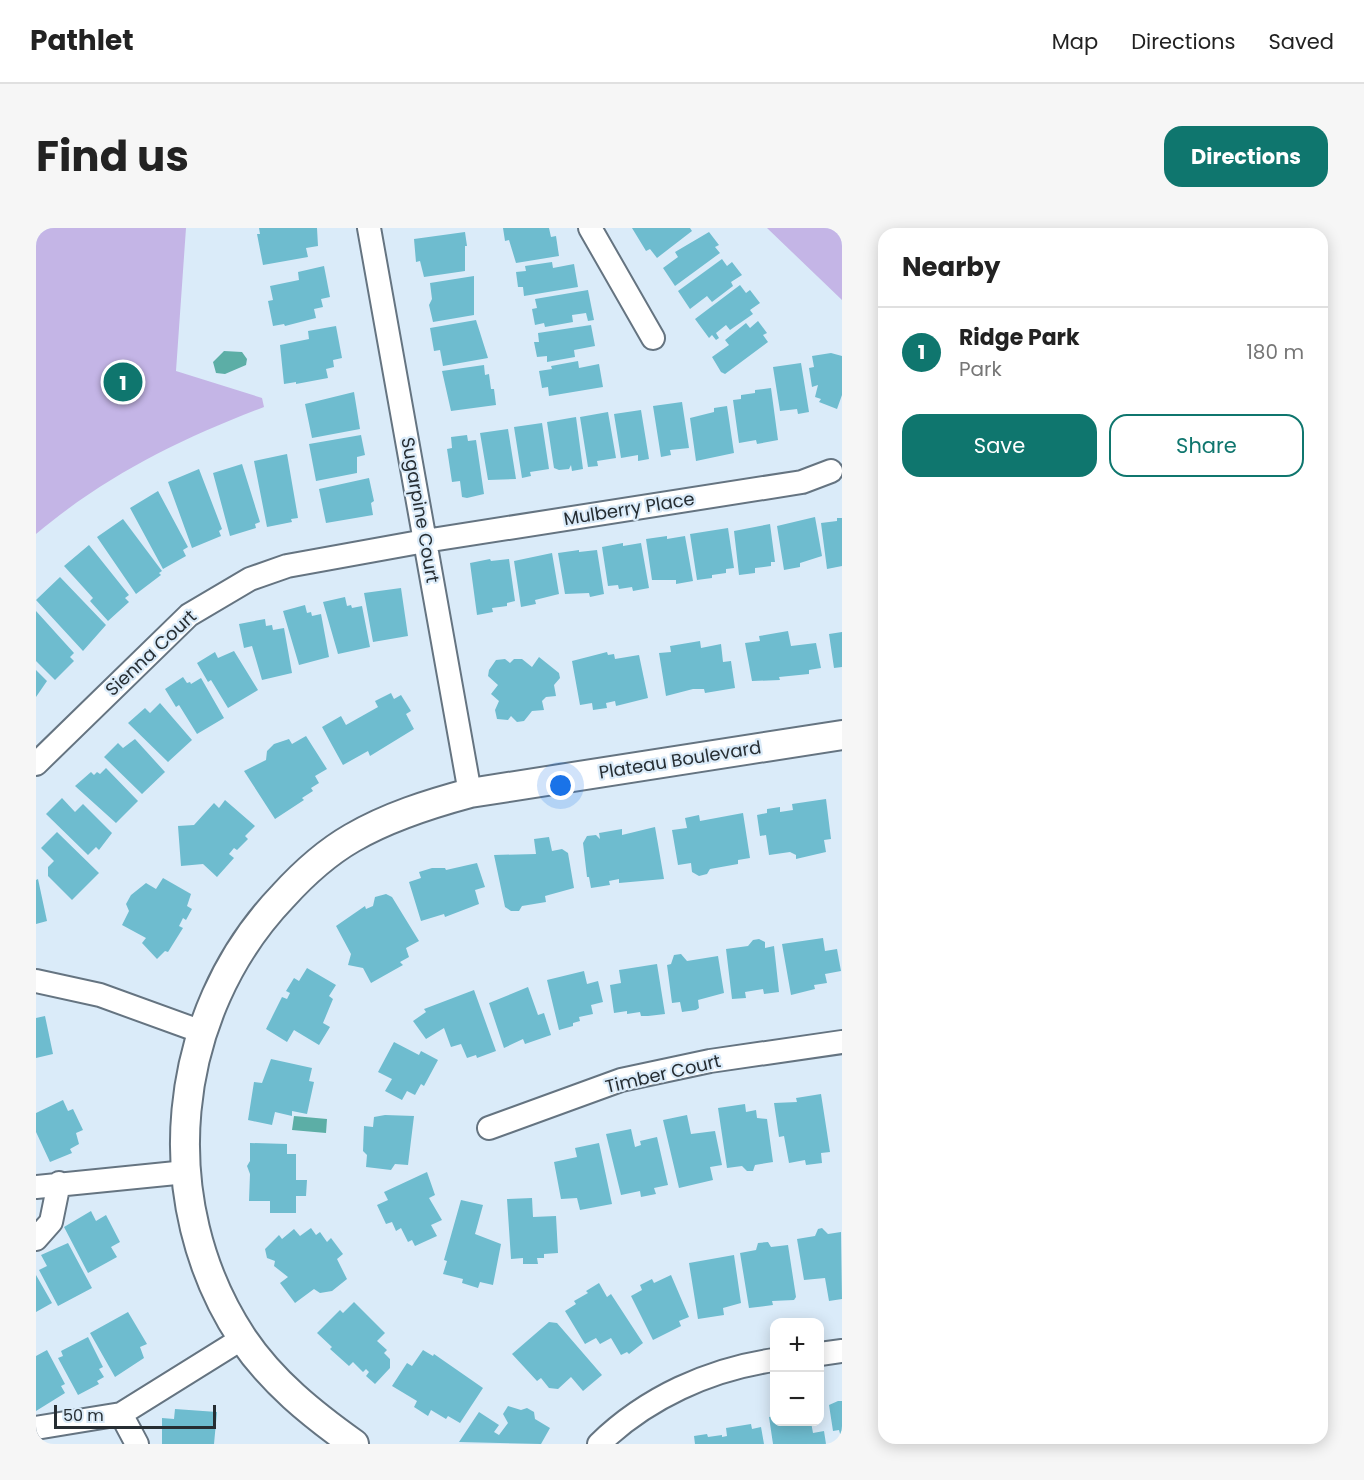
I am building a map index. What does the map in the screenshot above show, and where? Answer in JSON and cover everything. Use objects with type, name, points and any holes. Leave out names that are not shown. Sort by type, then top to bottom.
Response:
[{"type":"street","name":"Sugarpine Court","points":[[369,228],[470,793]]},
{"type":"street","points":[[590,228],[652,338]]},
{"type":"street","name":"Mulberry Place","points":[[425,541],[802,482],[831,471]]},
{"type":"street","name":"Sienna Court","points":[[36,764],[163,638],[189,615],[227,590],[287,566],[425,541]]},
{"type":"street","name":"Plateau Boulevard","points":[[354,1444],[291,1396],[243,1338],[212,1279],[192,1215],[186,1172],[186,1104],[191,1071],[202,1032],[229,966],[248,936],[300,878],[351,838],[412,810],[470,793],[842,735]]},
{"type":"street","points":[[36,981],[100,995],[202,1032]]},
{"type":"street","name":"Timber Court","points":[[489,1128],[621,1080],[710,1061],[842,1042]]},
{"type":"street","points":[[36,1187],[186,1172]]},
{"type":"street","points":[[36,1239],[51,1222],[59,1183]]},
{"type":"street","points":[[36,1428],[121,1414],[243,1338]]},
{"type":"street","points":[[824,1353],[842,1351]]},
{"type":"street","points":[[599,1444],[636,1414],[672,1392],[729,1368],[770,1361]]},
{"type":"street","points":[[121,1414],[137,1444]]},
{"type":"shaded area","points":[[36,228],[186,228],[176,371],[262,398],[264,407],[203,432],[144,461],[89,494],[36,534]]},
{"type":"shaded area","points":[[767,228],[842,228],[842,300]]},
{"type":"shaded area","points":[[224,351],[242,352],[247,359],[246,365],[225,374],[216,373],[213,362]]},
{"type":"shaded area","points":[[294,1116],[327,1119],[326,1133],[292,1130]]},
{"type":"building","points":[[259,228],[317,228],[318,246],[306,248],[308,257],[263,265],[257,234],[260,234]]},
{"type":"building","points":[[503,228],[549,228],[551,237],[556,236],[559,256],[516,263],[509,240],[505,241]]},
{"type":"building","points":[[632,228],[690,228],[692,231],[657,258],[650,249],[646,251]]},
{"type":"building","points":[[465,232],[467,246],[465,246],[465,271],[424,277],[420,261],[416,262],[414,239]]},
{"type":"building","points":[[709,232],[719,245],[715,247],[720,253],[675,286],[663,268],[678,257],[675,252]]},
{"type":"building","points":[[722,259],[727,266],[732,262],[742,275],[731,282],[733,286],[712,302],[707,296],[690,309],[678,291]]},
{"type":"building","points":[[552,262],[553,268],[574,264],[578,287],[524,296],[523,287],[518,287],[516,272],[526,271],[525,266]]},
{"type":"building","points":[[324,266],[330,297],[321,299],[323,307],[314,309],[316,318],[285,326],[284,324],[273,326],[268,301],[273,300],[270,286],[299,280],[298,272]]},
{"type":"building","points":[[474,276],[474,315],[433,322],[429,305],[432,299],[430,283]]},
{"type":"building","points":[[740,285],[746,293],[750,290],[760,303],[750,310],[753,314],[730,330],[726,325],[716,333],[719,338],[716,340],[712,335],[709,338],[695,319]]},
{"type":"building","points":[[588,290],[594,320],[588,321],[586,313],[572,315],[573,322],[545,327],[544,323],[535,325],[532,309],[537,308],[535,299]]},
{"type":"building","points":[[476,320],[488,358],[443,366],[440,350],[434,351],[430,328]]},
{"type":"building","points":[[758,321],[767,333],[763,335],[768,342],[725,374],[721,372],[712,357],[729,345],[725,340],[746,323],[750,328]]},
{"type":"building","points":[[591,325],[595,346],[574,350],[575,357],[547,362],[547,356],[537,357],[534,342],[539,342],[538,333]]},
{"type":"building","points":[[336,326],[342,358],[333,360],[334,367],[326,369],[328,378],[284,384],[280,345],[309,339],[308,331]]},
{"type":"building","points":[[831,353],[842,356],[842,395],[837,409],[819,402],[821,399],[815,397],[818,385],[812,387],[809,368],[814,367],[812,356]]},
{"type":"building","points":[[578,361],[579,368],[599,364],[603,387],[549,396],[548,387],[542,388],[539,371],[552,369],[551,366]]},
{"type":"building","points":[[801,363],[809,412],[798,414],[797,409],[780,411],[773,367]]},
{"type":"building","points":[[484,365],[485,375],[489,374],[491,389],[494,389],[496,405],[451,411],[442,371]]},
{"type":"building","points":[[771,388],[778,440],[757,444],[756,440],[739,443],[733,400],[741,399],[741,395],[755,393],[755,390]]},
{"type":"building","points":[[354,392],[360,429],[312,438],[305,404]]},
{"type":"building","points":[[682,402],[689,448],[670,450],[671,455],[661,457],[653,406]]},
{"type":"building","points":[[727,406],[734,453],[696,461],[690,418],[714,412],[714,408]]},
{"type":"building","points":[[641,410],[649,459],[638,461],[638,455],[621,458],[614,414]]},
{"type":"building","points":[[608,412],[616,458],[597,461],[598,466],[588,467],[580,417]]},
{"type":"building","points":[[576,417],[583,469],[572,471],[571,465],[569,469],[559,470],[554,468],[547,422]]},
{"type":"building","points":[[542,423],[549,469],[530,472],[531,476],[522,478],[514,427]]},
{"type":"building","points":[[508,429],[516,479],[488,480],[480,433]]},
{"type":"building","points":[[361,435],[365,455],[357,457],[357,473],[316,481],[309,444]]},
{"type":"building","points":[[467,435],[468,441],[476,440],[484,494],[467,498],[462,497],[460,481],[452,482],[447,449],[452,448],[451,437]]},
{"type":"building","points":[[287,454],[298,518],[291,519],[292,522],[267,527],[254,461]]},
{"type":"building","points":[[242,464],[260,522],[255,524],[256,528],[230,536],[213,473]]},
{"type":"building","points":[[199,469],[222,529],[219,531],[221,536],[192,548],[168,482]]},
{"type":"building","points":[[369,478],[374,501],[371,503],[373,515],[326,523],[319,489]]},
{"type":"building","points":[[158,491],[188,547],[183,550],[186,556],[163,569],[130,508]]},
{"type":"building","points":[[815,517],[822,556],[800,563],[800,567],[784,570],[777,526]]},
{"type":"building","points":[[837,518],[842,518],[842,566],[827,569],[821,523],[837,521]]},
{"type":"building","points":[[123,519],[162,571],[159,573],[161,575],[136,594],[97,537]]},
{"type":"building","points":[[770,524],[775,562],[771,562],[771,566],[755,568],[755,573],[739,575],[734,531]]},
{"type":"building","points":[[728,528],[734,568],[726,569],[726,573],[712,575],[712,578],[697,580],[690,534]]},
{"type":"building","points":[[667,536],[667,539],[685,536],[693,581],[676,584],[676,580],[652,580],[646,539]]},
{"type":"building","points":[[623,543],[623,546],[641,543],[649,588],[633,591],[632,587],[619,589],[618,585],[608,586],[602,547]]},
{"type":"building","points":[[89,545],[129,595],[125,598],[129,602],[108,621],[90,601],[93,598],[64,566]]},
{"type":"building","points":[[579,550],[579,552],[597,550],[604,594],[590,597],[589,593],[565,594],[558,553]]},
{"type":"building","points":[[552,553],[559,594],[535,600],[536,604],[521,607],[514,561]]},
{"type":"building","points":[[490,559],[491,561],[509,559],[515,601],[507,603],[507,606],[492,608],[493,612],[477,615],[470,563]]},
{"type":"building","points":[[60,577],[106,625],[83,651],[36,600]]},
{"type":"building","points":[[401,588],[408,636],[373,642],[364,593]]},
{"type":"building","points":[[345,597],[347,606],[351,605],[352,608],[362,606],[370,647],[338,654],[323,602]]},
{"type":"building","points":[[305,605],[307,613],[311,612],[312,616],[321,614],[329,657],[299,665],[283,611]]},
{"type":"building","points":[[36,611],[74,653],[70,657],[74,661],[55,680],[36,661]]},
{"type":"building","points":[[265,619],[266,626],[272,625],[273,630],[284,628],[292,673],[262,680],[252,646],[244,648],[239,624]]},
{"type":"building","points":[[788,631],[791,646],[816,643],[821,668],[809,670],[809,674],[779,677],[780,680],[752,681],[745,643],[760,641],[759,636]]},
{"type":"building","points":[[842,632],[842,667],[834,668],[829,634]]},
{"type":"building","points":[[700,641],[701,648],[721,644],[723,662],[731,661],[735,688],[705,693],[704,689],[693,689],[666,696],[659,653],[671,652],[670,646]]},
{"type":"building","points":[[234,651],[258,690],[228,708],[211,680],[208,682],[197,663],[215,652],[218,658]]},
{"type":"building","points":[[607,652],[608,655],[614,654],[615,659],[639,655],[648,698],[616,706],[615,701],[606,703],[607,708],[593,710],[592,703],[580,705],[572,661]]},
{"type":"building","points":[[539,657],[559,673],[560,678],[554,685],[556,696],[546,697],[542,701],[544,710],[532,711],[524,721],[517,722],[511,716],[508,720],[497,719],[495,710],[499,701],[491,694],[498,685],[488,676],[489,670],[496,660],[505,659],[510,663],[514,659],[522,659],[532,667]]},
{"type":"building","points":[[36,670],[47,681],[36,697]]},
{"type":"building","points":[[183,677],[187,683],[191,684],[201,678],[224,718],[197,734],[179,705],[176,707],[165,689]]},
{"type":"building","points":[[391,693],[394,699],[401,695],[411,711],[406,714],[414,729],[370,756],[368,751],[343,765],[322,727],[341,716],[346,725],[378,707],[375,701]]},
{"type":"building","points":[[160,703],[192,740],[168,762],[128,723],[145,708],[150,713]]},
{"type":"building","points":[[306,736],[327,769],[315,776],[319,783],[311,788],[313,791],[302,798],[304,800],[275,819],[244,771],[266,760],[267,751],[274,744],[289,739],[292,744]]},
{"type":"building","points":[[135,739],[165,772],[142,794],[104,757],[118,743],[123,748]]},
{"type":"building","points":[[106,768],[138,801],[116,823],[75,786],[91,772],[94,775],[97,772],[100,774]]},
{"type":"building","points":[[62,798],[75,812],[83,804],[112,833],[99,850],[96,847],[88,855],[46,814]]},
{"type":"building","points":[[826,799],[831,839],[824,840],[826,852],[796,859],[796,855],[790,852],[769,855],[766,835],[760,836],[757,815],[767,813],[767,809],[780,807],[780,812],[793,810],[792,804]]},
{"type":"building","points":[[225,800],[255,826],[245,836],[248,839],[237,850],[234,848],[229,854],[234,858],[217,877],[203,864],[181,866],[178,826],[194,825],[214,803],[219,808]]},
{"type":"building","points":[[743,813],[750,858],[738,860],[738,864],[710,869],[707,874],[699,876],[692,872],[691,863],[678,865],[672,830],[687,828],[685,818],[699,815],[700,821]]},
{"type":"building","points":[[655,827],[664,879],[619,883],[619,879],[609,881],[610,885],[591,888],[589,877],[587,877],[583,843],[587,836],[596,835],[600,839],[599,833],[622,829],[622,835]]},
{"type":"building","points":[[57,832],[99,873],[72,900],[48,876],[48,867],[54,861],[41,848]]},
{"type":"building","points":[[549,837],[552,851],[562,849],[568,853],[574,888],[545,896],[546,902],[522,906],[519,911],[511,911],[505,907],[494,855],[536,854],[534,839]]},
{"type":"building","points":[[477,863],[485,887],[475,890],[479,904],[445,917],[444,914],[421,921],[409,882],[421,878],[419,872],[432,868],[445,868],[446,870]]},
{"type":"building","points":[[163,878],[191,894],[187,906],[192,909],[186,920],[183,918],[179,926],[183,928],[168,952],[165,951],[157,959],[142,943],[146,938],[122,925],[129,911],[126,904],[131,895],[146,883],[156,889]]},
{"type":"building","points":[[38,879],[47,921],[36,924],[36,880]]},
{"type":"building","points":[[386,894],[392,897],[419,941],[406,948],[409,957],[400,962],[403,965],[371,983],[363,968],[348,965],[351,954],[336,926],[365,906],[366,909],[373,906],[375,897]]},
{"type":"building","points":[[823,938],[825,951],[837,949],[841,971],[825,974],[827,983],[814,985],[815,989],[791,995],[782,944]]},
{"type":"building","points":[[759,939],[765,942],[765,948],[774,946],[779,992],[764,994],[763,989],[745,992],[746,998],[732,999],[726,949],[748,946],[753,940]]},
{"type":"building","points":[[681,954],[687,961],[718,956],[724,993],[698,1000],[699,1008],[696,1010],[682,1012],[680,1002],[672,1003],[667,965],[671,964],[674,955]]},
{"type":"building","points":[[657,964],[665,1014],[641,1016],[640,1012],[614,1013],[610,985],[621,983],[619,970]]},
{"type":"building","points":[[307,968],[336,985],[329,996],[333,999],[323,1023],[330,1027],[319,1045],[294,1030],[287,1042],[266,1029],[282,997],[287,999],[290,993],[286,991],[294,978],[299,981]]},
{"type":"building","points":[[584,971],[587,984],[598,981],[603,1002],[591,1005],[593,1014],[579,1017],[580,1021],[573,1023],[573,1026],[559,1030],[547,980]]},
{"type":"building","points":[[528,987],[538,1015],[544,1013],[551,1035],[525,1044],[523,1039],[504,1048],[489,1003]]},
{"type":"building","points":[[474,990],[496,1051],[477,1058],[476,1055],[467,1058],[461,1044],[451,1047],[444,1028],[426,1039],[413,1021],[426,1012],[424,1009]]},
{"type":"building","points":[[45,1016],[53,1054],[36,1058],[36,1018]]},
{"type":"building","points":[[394,1042],[419,1055],[421,1051],[438,1060],[424,1086],[421,1084],[415,1095],[407,1091],[402,1100],[385,1091],[392,1079],[378,1072]]},
{"type":"building","points":[[271,1059],[312,1068],[309,1081],[314,1082],[307,1114],[292,1111],[292,1116],[275,1112],[272,1125],[248,1120],[254,1082],[262,1083]]},
{"type":"building","points":[[821,1094],[830,1152],[821,1153],[822,1163],[806,1165],[805,1160],[789,1163],[784,1136],[779,1137],[774,1103],[797,1102],[796,1098]]},
{"type":"building","points":[[63,1100],[68,1111],[73,1109],[83,1130],[76,1133],[79,1144],[70,1149],[72,1153],[50,1162],[36,1132],[36,1113]]},
{"type":"building","points":[[745,1104],[746,1112],[756,1110],[757,1118],[767,1119],[773,1162],[755,1165],[753,1171],[747,1171],[742,1166],[727,1168],[718,1108]]},
{"type":"building","points":[[687,1115],[691,1134],[715,1131],[722,1165],[710,1167],[713,1180],[679,1188],[663,1120]]},
{"type":"building","points":[[414,1116],[408,1165],[395,1164],[391,1170],[366,1167],[367,1155],[363,1151],[364,1126],[373,1127],[374,1117]]},
{"type":"building","points":[[631,1129],[635,1147],[641,1145],[640,1141],[657,1137],[668,1185],[654,1188],[656,1194],[641,1197],[640,1191],[621,1195],[606,1134]]},
{"type":"building","points":[[250,1143],[287,1144],[287,1154],[296,1154],[296,1180],[307,1180],[306,1196],[296,1196],[296,1213],[270,1213],[270,1201],[249,1201],[250,1174],[247,1166],[250,1161]]},
{"type":"building","points":[[599,1143],[612,1204],[580,1210],[577,1198],[561,1199],[554,1162],[577,1157],[575,1148]]},
{"type":"building","points":[[427,1172],[435,1195],[429,1198],[442,1220],[431,1225],[437,1236],[415,1246],[412,1240],[408,1242],[401,1228],[396,1231],[392,1222],[386,1224],[377,1205],[388,1200],[384,1192]]},
{"type":"building","points":[[532,1198],[533,1217],[556,1216],[558,1253],[544,1254],[544,1258],[537,1258],[538,1264],[523,1264],[523,1258],[511,1259],[507,1199]]},
{"type":"building","points":[[461,1200],[483,1205],[475,1234],[501,1244],[493,1285],[480,1282],[478,1288],[462,1283],[463,1279],[443,1274],[447,1261],[444,1260]]},
{"type":"building","points":[[91,1211],[96,1221],[106,1215],[120,1242],[111,1247],[117,1257],[88,1273],[64,1227]]},
{"type":"building","points":[[311,1228],[316,1235],[320,1232],[327,1242],[331,1238],[343,1254],[337,1259],[347,1279],[332,1291],[320,1293],[314,1289],[295,1303],[280,1283],[288,1277],[274,1266],[275,1261],[267,1258],[265,1249],[279,1235],[282,1239],[294,1229],[300,1236]]},
{"type":"building","points":[[822,1228],[828,1234],[841,1232],[842,1299],[829,1301],[825,1278],[804,1280],[797,1239],[815,1236],[818,1229]]},
{"type":"building","points":[[768,1242],[771,1247],[788,1245],[796,1297],[794,1300],[772,1301],[773,1305],[749,1308],[740,1253],[756,1250],[758,1243]]},
{"type":"building","points":[[68,1243],[92,1288],[58,1306],[39,1270],[47,1266],[41,1255]]},
{"type":"building","points":[[734,1255],[741,1303],[723,1308],[724,1315],[698,1319],[689,1263]]},
{"type":"building","points":[[36,1275],[52,1303],[36,1312]]},
{"type":"building","points":[[671,1275],[689,1317],[679,1321],[681,1326],[653,1340],[631,1296],[642,1290],[640,1285],[652,1279],[654,1283]]},
{"type":"building","points":[[599,1283],[607,1297],[611,1294],[643,1343],[629,1354],[627,1352],[621,1355],[611,1338],[600,1344],[596,1338],[585,1344],[565,1311],[576,1304],[574,1301],[588,1293],[586,1291]]},
{"type":"building","points":[[354,1302],[385,1333],[377,1341],[387,1350],[384,1353],[390,1359],[390,1368],[375,1384],[366,1376],[369,1372],[366,1369],[363,1372],[353,1362],[349,1366],[330,1349],[332,1347],[317,1333],[340,1310],[343,1313]]},
{"type":"building","points":[[128,1312],[147,1344],[140,1347],[144,1358],[115,1377],[90,1333]]},
{"type":"building","points":[[549,1322],[557,1323],[602,1375],[583,1391],[571,1377],[558,1389],[549,1388],[541,1378],[537,1381],[512,1354]]},
{"type":"building","points":[[88,1337],[103,1367],[99,1369],[104,1377],[97,1381],[99,1384],[78,1395],[58,1358],[63,1356],[61,1351]]},
{"type":"building","points":[[47,1350],[65,1384],[61,1386],[65,1393],[36,1411],[36,1356]]},
{"type":"building","points":[[423,1350],[433,1356],[434,1354],[483,1388],[460,1423],[448,1416],[446,1419],[431,1410],[428,1416],[414,1407],[417,1401],[392,1386],[407,1363],[412,1366]]},
{"type":"building","points":[[842,1401],[842,1441],[839,1430],[833,1431],[829,1405]]},
{"type":"building","points":[[508,1406],[521,1410],[527,1408],[534,1412],[535,1419],[550,1428],[541,1444],[459,1442],[479,1412],[499,1425],[494,1432],[499,1435],[508,1423],[503,1414]]},
{"type":"building","points":[[175,1409],[217,1412],[214,1444],[162,1444],[162,1418],[174,1419]]},
{"type":"building","points":[[751,1424],[752,1429],[761,1427],[764,1444],[695,1444],[694,1436],[707,1434],[708,1437],[727,1436],[726,1428]]},
{"type":"building","points":[[770,1426],[812,1426],[813,1433],[824,1431],[826,1444],[773,1444]]},
{"type":"place","name":"Ridge Park","points":[[123,382]]}]
